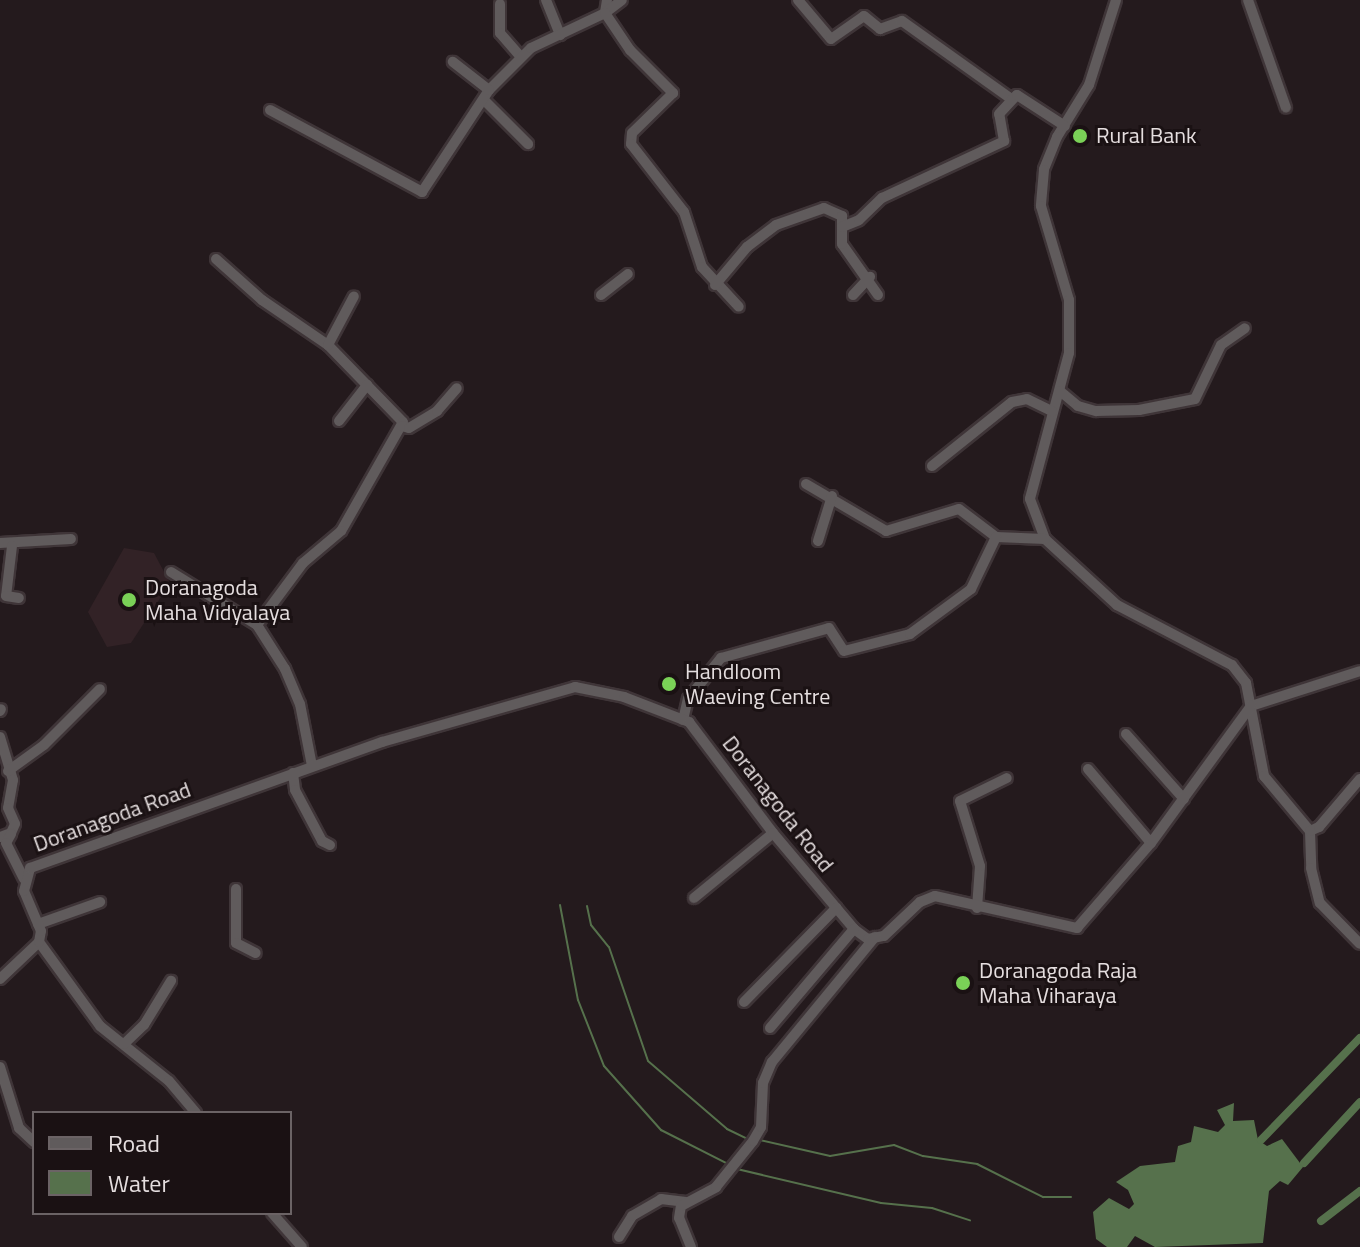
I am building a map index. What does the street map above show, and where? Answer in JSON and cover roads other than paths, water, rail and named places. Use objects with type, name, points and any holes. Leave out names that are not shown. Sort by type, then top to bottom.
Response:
[{"type":"street","points":[[546,0],[560,35]]},
{"type":"street","points":[[607,0],[605,13],[630,50],[673,93],[632,133],[631,144],[684,212],[702,267],[715,285],[739,307]]},
{"type":"street","points":[[270,110],[418,193],[487,95],[520,56],[605,13],[622,0]]},
{"type":"street","points":[[798,0],[831,39],[864,16],[880,29],[902,21],[1010,98],[1023,96],[1065,126]]},
{"type":"street","points":[[1116,0],[1089,85],[1044,170],[1041,206],[1069,300],[1069,353],[1030,499],[1045,539],[1117,605],[1232,665],[1246,683],[1264,776],[1310,831],[1314,890],[1320,903],[1360,944]]},
{"type":"street","points":[[1248,0],[1286,108]]},
{"type":"street","points":[[500,4],[500,33],[520,56]]},
{"type":"street","points":[[453,62],[487,95],[528,144]]},
{"type":"street","points":[[842,227],[859,220],[882,198],[1004,141],[999,114],[1010,98]]},
{"type":"street","points":[[715,285],[747,247],[776,225],[824,208],[842,216],[842,244],[870,277],[878,295]]},
{"type":"street","points":[[216,259],[262,300],[328,345],[402,426],[409,428],[437,411],[457,388]]},
{"type":"street","points":[[601,295],[628,274]]},
{"type":"street","points":[[853,295],[870,277]]},
{"type":"street","points":[[328,345],[354,296]]},
{"type":"street","points":[[1060,391],[1078,406],[1096,411],[1139,410],[1195,399],[1221,345],[1245,328]]},
{"type":"street","points":[[339,421],[367,385]]},
{"type":"street","points":[[932,466],[1012,402],[1027,399],[1052,411]]},
{"type":"street","points":[[257,625],[303,563],[341,531],[402,426]]},
{"type":"street","points":[[806,484],[832,496],[852,514],[886,531],[959,509],[996,537],[1045,539]]},
{"type":"street","points":[[818,541],[832,496]]},
{"type":"street","points":[[683,720],[688,699],[721,658],[829,628],[844,651],[910,634],[971,589],[996,537]]},
{"type":"street","points":[[0,543],[12,546],[71,539]]},
{"type":"street","points":[[12,546],[6,596],[19,598]]},
{"type":"street","points":[[171,572],[257,625],[285,669],[300,704],[312,766]]},
{"type":"street","points":[[619,1237],[632,1216],[661,1199],[686,1202],[716,1187],[761,1127],[763,1083],[772,1062],[860,962],[875,937],[935,896],[977,908],[1077,928],[1151,843],[1251,706],[1360,671]]},
{"type":"street","points":[[8,771],[44,745],[100,689]]},
{"type":"street","name":"Doranagoda Road","points":[[39,942],[38,924],[24,879],[30,868],[312,766],[509,709],[557,689],[624,697],[683,720],[854,929],[875,937]]},
{"type":"street","points":[[1126,734],[1184,799]]},
{"type":"street","points":[[0,737],[8,771],[11,833],[6,843],[24,879]]},
{"type":"street","points":[[1088,769],[1151,843]]},
{"type":"street","points":[[293,773],[295,790],[322,841],[330,845]]},
{"type":"street","points":[[977,908],[980,866],[960,801],[1007,778]]},
{"type":"street","points":[[1310,831],[1319,827],[1360,779]]},
{"type":"street","points":[[0,837],[11,833]]},
{"type":"street","points":[[694,898],[773,833]]},
{"type":"street","points":[[236,889],[236,943],[256,953]]},
{"type":"street","points":[[38,924],[100,902]]},
{"type":"street","points":[[744,1002],[836,908]]},
{"type":"street","points":[[770,1028],[854,929]]},
{"type":"street","points":[[0,979],[39,942],[76,1000],[169,1081],[194,1111]]},
{"type":"street","points":[[124,1044],[144,1025],[171,981]]},
{"type":"street","points":[[0,1067],[19,1128],[32,1140]]},
{"type":"street","points":[[686,1202],[679,1218],[686,1245]]},
{"type":"street","points":[[274,1215],[302,1247]]},
{"type":"water","points":[[1234,1103],[1233,1121],[1254,1120],[1258,1140],[1267,1146],[1282,1139],[1303,1167],[1288,1185],[1280,1181],[1269,1191],[1263,1243],[1155,1247],[1135,1236],[1127,1247],[1107,1247],[1096,1239],[1093,1212],[1109,1198],[1129,1209],[1134,1204],[1128,1190],[1116,1182],[1140,1166],[1175,1162],[1178,1146],[1191,1142],[1194,1126],[1218,1132],[1225,1125],[1217,1110]]},
{"type":"waterway","points":[[560,905],[578,1000],[604,1066],[661,1130],[728,1164]]},
{"type":"waterway","points":[[587,906],[591,925],[609,947],[648,1061],[727,1129],[750,1140]]},
{"type":"waterway","points":[[1261,1140],[1360,1038]]},
{"type":"waterway","points":[[1304,1163],[1360,1102]]},
{"type":"waterway","points":[[760,1140],[830,1156],[894,1145],[923,1156],[977,1164],[1043,1197],[1071,1197]]},
{"type":"waterway","points":[[737,1169],[881,1203],[932,1208],[970,1220]]},
{"type":"waterway","points":[[1321,1221],[1360,1191]]},
{"type":"place","name":"Rural Bank","points":[[1080,136]]},
{"type":"place","name":"Doranagoda Maha Vidyalaya","points":[[129,600]]},
{"type":"place","name":"Handloom Waeving Centre","points":[[669,684]]},
{"type":"place","name":"Doranagoda Raja Maha Viharaya","points":[[963,983]]}]
